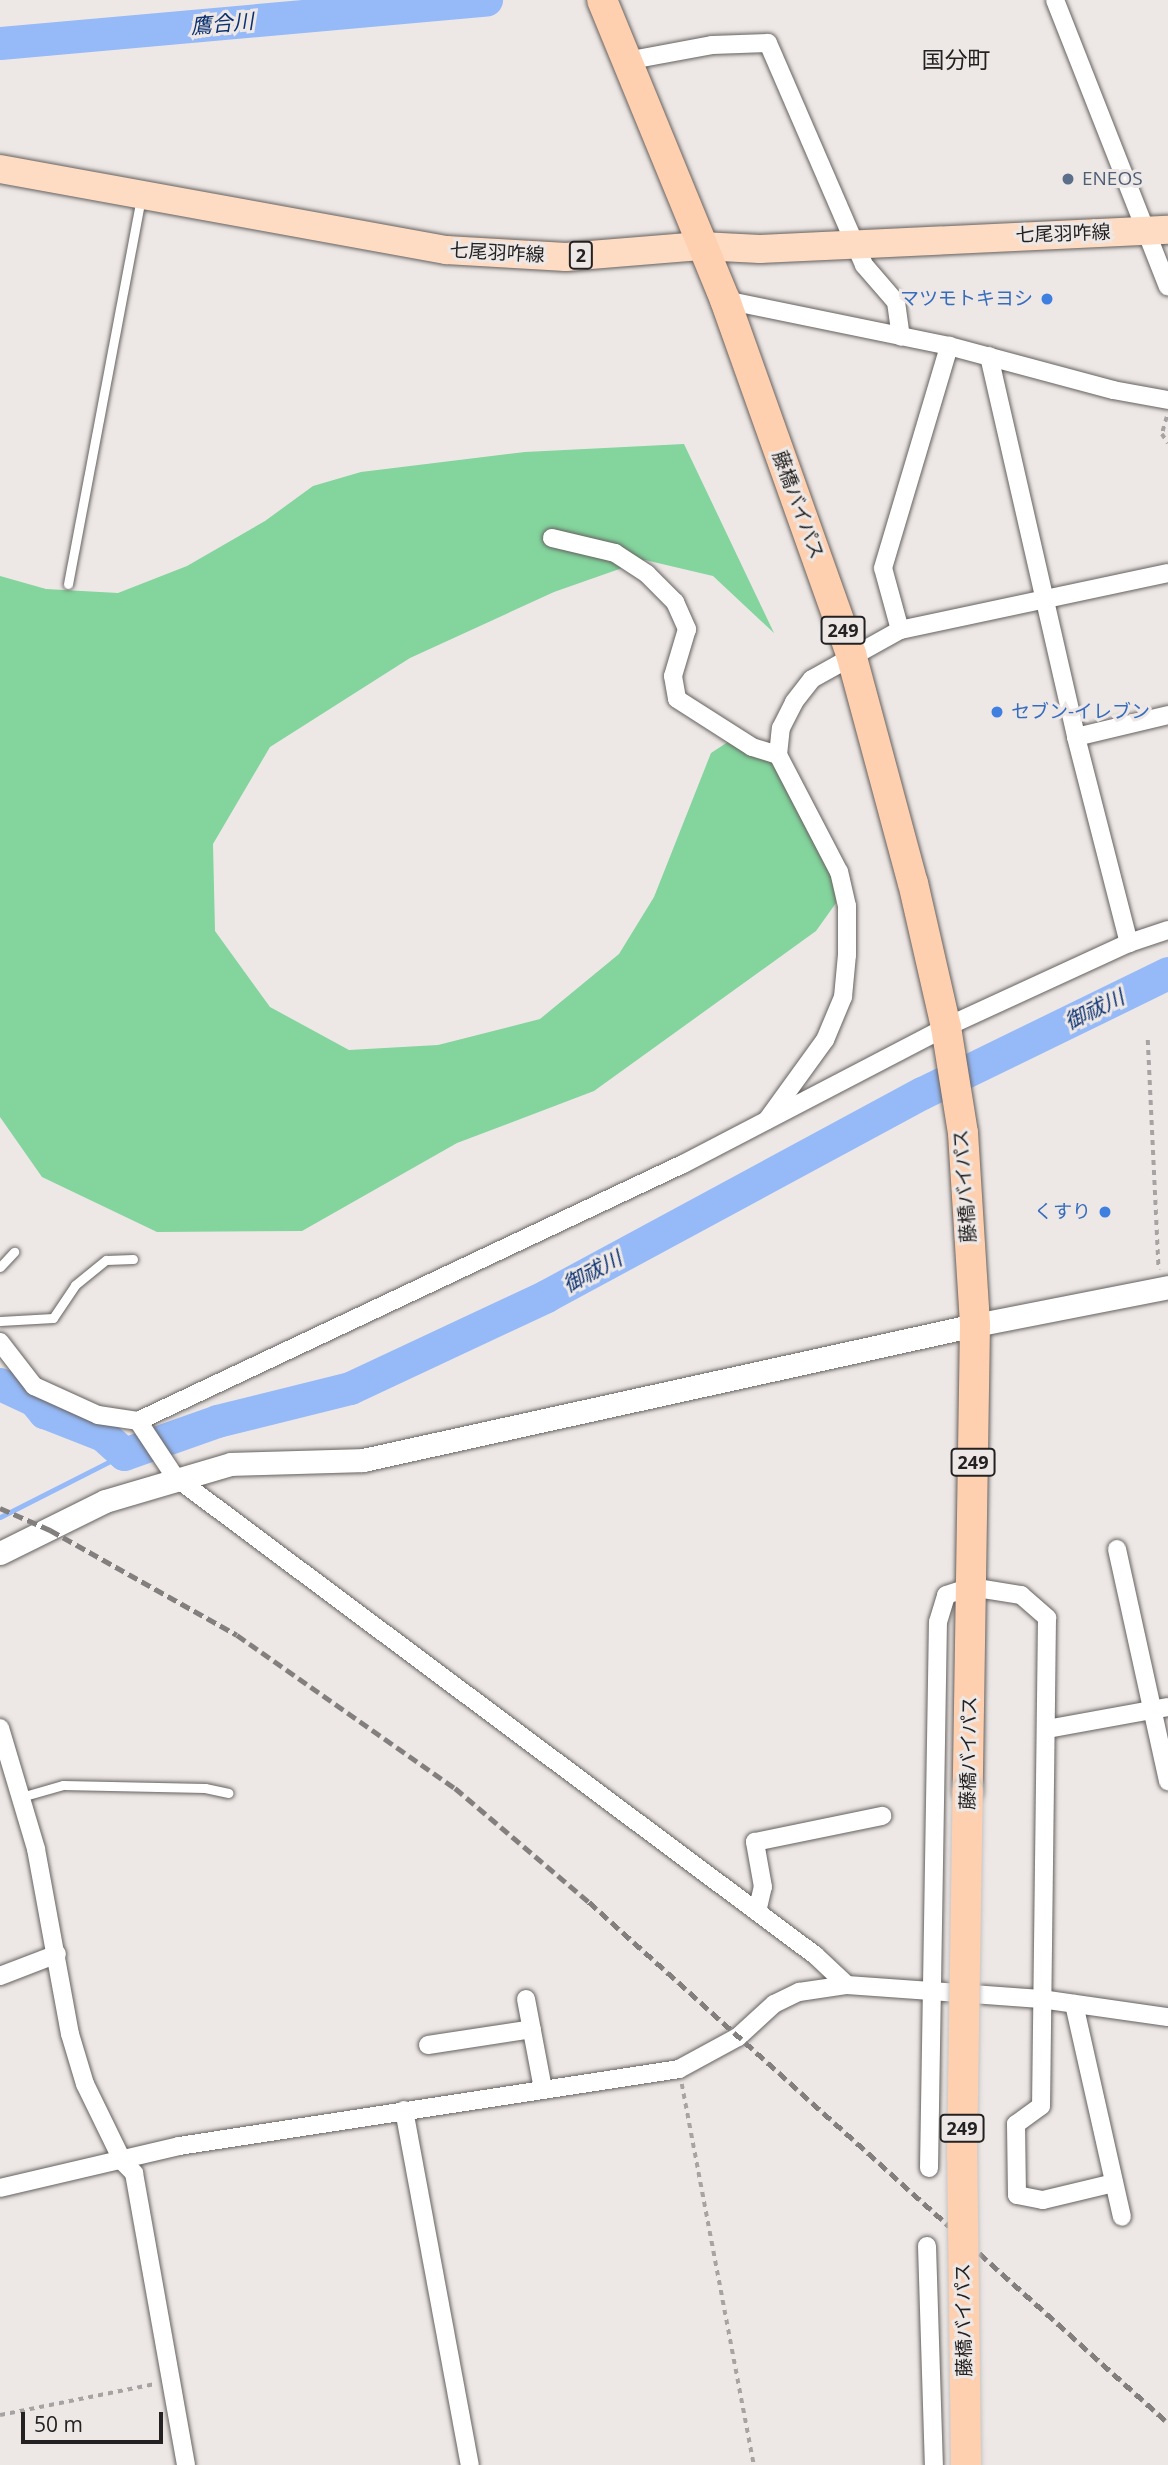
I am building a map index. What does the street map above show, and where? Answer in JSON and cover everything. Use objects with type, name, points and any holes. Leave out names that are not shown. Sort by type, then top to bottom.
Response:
[{"type":"highway","name":"藤橋バイパス","points":[[602,0],[725,300],[851,654],[913,883],[947,1034],[962,1133],[975,1325],[962,2155],[965,2465]]},
{"type":"main road","name":"七尾羽咋線","points":[[0,169],[446,250],[566,257],[701,246],[855,245],[1157,230]]},
{"type":"street","points":[[1055,0],[1157,230],[1168,287]]},
{"type":"street","points":[[622,51],[768,43],[855,245],[875,282],[896,302],[901,337]]},
{"type":"street","points":[[725,300],[949,346],[1113,390],[1168,400]]},
{"type":"street","points":[[900,630],[883,568],[949,346]]},
{"type":"street","points":[[989,356],[1076,737],[1129,943]]},
{"type":"street","points":[[552,538],[615,552],[647,574],[675,602],[687,629],[673,676],[677,699],[752,747],[778,755]]},
{"type":"street","points":[[765,1123],[825,1040],[843,997],[847,955],[846,906],[839,872],[778,755],[780,729],[794,702],[812,679],[851,654],[900,630],[1168,573]]},
{"type":"street","points":[[1076,737],[1168,715]]},
{"type":"street","points":[[0,1342],[34,1386],[97,1415],[142,1425],[479,1263],[1129,943],[1168,930]]},
{"type":"street","points":[[0,1553],[105,1501],[175,1477],[230,1464],[363,1460],[975,1325],[1164,1288]]},
{"type":"street","points":[[142,1425],[175,1477],[757,1912],[847,1985]]},
{"type":"street","points":[[1116,1549],[1160,1709],[1168,1781]]},
{"type":"street","points":[[929,2168],[938,1622],[946,1595],[971,1587],[1021,1595],[1047,1618],[1041,2106],[1016,2124],[1017,2195],[1043,2200],[1114,2183]]},
{"type":"street","points":[[1047,1729],[1160,1709]]},
{"type":"street","points":[[1,1735],[36,1849],[70,2034],[85,2084],[123,2162],[134,2173],[186,2465]]},
{"type":"street","points":[[757,1912],[764,1887],[755,1842],[882,1816]]},
{"type":"street","points":[[0,1976],[57,1954]]},
{"type":"street","points":[[0,2188],[123,2162],[179,2146],[679,2068],[738,2037],[774,2004],[799,1992],[847,1985],[1041,1999],[1168,2017]]},
{"type":"street","points":[[526,1999],[544,2089]]},
{"type":"street","points":[[1074,2004],[1122,2217]]},
{"type":"street","points":[[428,2045],[532,2029]]},
{"type":"street","points":[[404,2110],[470,2465]]},
{"type":"street","points":[[928,2246],[934,2465]]},
{"type":"lane","points":[[68,584],[142,193]]},
{"type":"lane","points":[[0,1267],[14,1252]]},
{"type":"lane","points":[[0,1321],[53,1318],[75,1285],[106,1260],[133,1259]]},
{"type":"lane","points":[[21,1797],[63,1785],[205,1788],[228,1793]]},
{"type":"path","points":[[1168,411],[1162,434],[1168,443]]},
{"type":"path","points":[[1149,1040],[1164,1288]]},
{"type":"path","points":[[679,2068],[754,2465]]},
{"type":"path","points":[[0,2415],[171,2381]]},
{"type":"green space","points":[[684,444],[774,633],[713,576],[645,560],[554,592],[410,658],[270,747],[213,844],[215,931],[270,1007],[349,1050],[438,1045],[540,1019],[619,954],[654,897],[711,753],[737,736],[765,751],[834,857],[836,903],[816,931],[594,1091],[457,1143],[302,1231],[157,1232],[42,1177],[0,1117],[0,576],[46,589],[118,593],[187,566],[265,521],[313,486],[361,472],[525,452]]},
{"type":"waterway","name":"鷹合川","points":[[0,43],[486,0]]},
{"type":"waterway","name":"御祓川","points":[[0,1384],[34,1400],[44,1412],[103,1435],[124,1454],[217,1421],[350,1388],[546,1296],[922,1093],[1168,973]]},
{"type":"waterway","points":[[0,1517],[124,1454]]},
{"type":"railway","points":[[0,1508],[50,1530],[237,1635],[455,1788],[589,1902],[1168,2423]]},
{"type":"place","name":"ENEOS","points":[[1068,179]]},
{"type":"place","name":"マツモトキヨシ","points":[[1047,299]]},
{"type":"place","name":"セブン-イレブン","points":[[997,712]]},
{"type":"place","name":"くすり","points":[[1105,1212]]},
{"type":"district","name":"国分町","points":[[956,59]]}]
